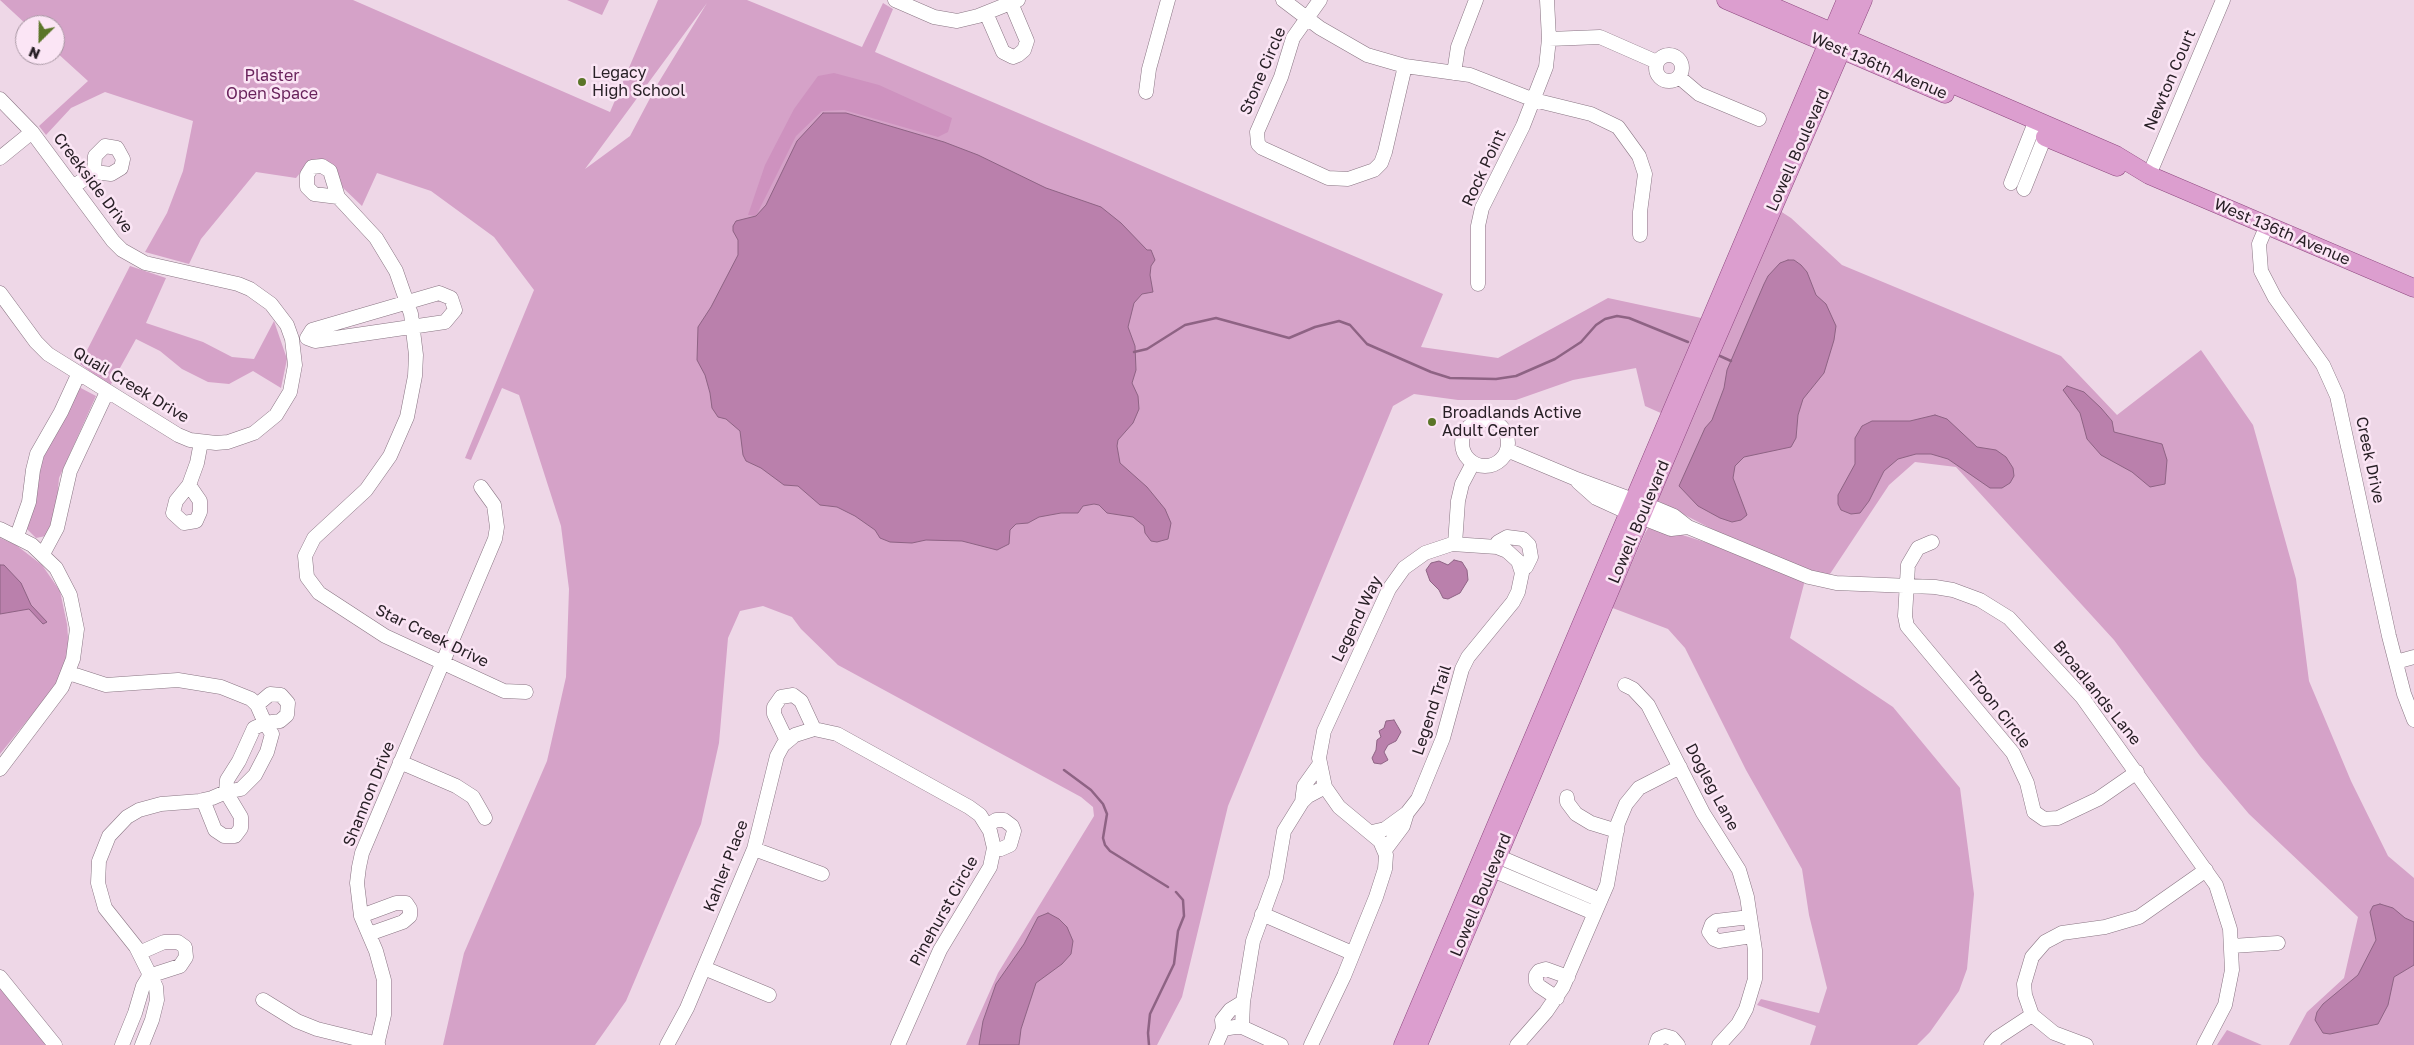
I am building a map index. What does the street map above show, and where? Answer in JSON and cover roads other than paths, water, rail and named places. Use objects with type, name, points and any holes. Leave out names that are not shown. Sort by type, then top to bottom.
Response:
[{"type":"main road","name":"West 136th Avenue","points":[[1726,0],[1837,41],[2040,128],[2106,164],[2150,175],[2414,288]]},
{"type":"main road","name":"West 136th Avenue","points":[[1758,0],[1837,41]]},
{"type":"main road","name":"Lowell Boulevard","points":[[1837,41],[1846,0]]},
{"type":"main road","name":"Lowell Boulevard","points":[[1418,1045],[1489,861],[1638,508],[1837,41],[1862,0]]},
{"type":"main road","name":"Lowell Boulevard","points":[[1404,1045],[1489,861]]},
{"type":"street","points":[[895,0],[946,20],[968,19],[1015,1],[1027,41],[1024,50],[1018,56],[1013,57],[1002,52],[986,13]]},
{"type":"street","points":[[1146,92],[1149,69],[1168,0]]},
{"type":"street","points":[[1282,0],[1320,28],[1361,52],[1386,62],[1454,73],[1490,82],[1534,100],[1604,119],[1618,127],[1630,141],[1639,156],[1644,174],[1640,212],[1640,235]]},
{"type":"street","name":"Stone Circle","points":[[1320,0],[1293,38],[1282,77],[1257,132],[1258,144],[1269,153],[1328,178],[1338,180],[1361,176],[1374,170],[1381,163],[1385,152],[1405,66]]},
{"type":"street","points":[[1454,73],[1458,47],[1476,0]]},
{"type":"street","name":"Rock Point","points":[[1478,284],[1478,226],[1482,208],[1505,165],[1534,100],[1546,67],[1549,39],[1547,0]]},
{"type":"street","name":"Newton Court","points":[[2150,175],[2223,0]]},
{"type":"street","points":[[1549,39],[1600,37],[1657,62]]},
{"type":"street","points":[[1666,55],[1678,58],[1682,65],[1679,77],[1672,81],[1663,80],[1656,70],[1657,62],[1666,55]]},
{"type":"street","points":[[1679,77],[1699,94],[1759,119]]},
{"type":"street","name":"Creekside Drive","points":[[0,100],[32,132],[113,241],[145,263],[250,288],[262,296],[280,314],[292,339]]},
{"type":"street","points":[[2011,183],[2040,128]]},
{"type":"street","points":[[2024,188],[2040,128]]},
{"type":"street","points":[[0,158],[32,132]]},
{"type":"street","points":[[73,187],[94,172]]},
{"type":"street","name":"Star Creek Drive","points":[[338,197],[362,222],[386,252],[396,271],[408,303],[413,328],[415,376],[412,397],[400,437],[379,473],[366,490],[314,538],[308,547],[302,578],[319,593],[385,636],[504,690],[526,692]]},
{"type":"street","name":"Creek Drive","points":[[2267,226],[2259,244],[2261,271],[2275,298],[2323,365],[2337,396],[2396,662],[2404,694],[2414,720]]},
{"type":"street","name":"Quail Creek Drive","points":[[0,293],[36,342],[48,354],[78,375],[178,435],[201,442],[216,444],[241,439],[260,429],[276,415],[290,392],[294,379],[296,365],[292,339]]},
{"type":"street","points":[[292,339],[307,338],[315,341],[413,328],[445,322],[455,310],[451,298],[439,293],[312,330],[307,338]]},
{"type":"street","points":[[351,319],[355,336]]},
{"type":"street","points":[[17,536],[29,502],[37,454],[61,412],[78,375]]},
{"type":"street","points":[[43,554],[57,528],[70,471],[107,392]]},
{"type":"street","points":[[1489,420],[1502,427],[1508,442],[1507,450],[1500,461],[1494,464],[1480,465],[1473,463],[1468,458],[1462,445],[1465,431],[1475,422],[1489,420]]},
{"type":"street","points":[[189,485],[197,463],[201,442]]},
{"type":"street","name":"Broadlands Lane","points":[[1507,450],[1574,478],[1638,508],[1671,528],[1688,527],[1809,577],[1827,581],[1936,587],[1966,594],[1995,608],[2009,618],[2068,680],[2137,772],[2216,885],[2227,914],[2232,946],[2232,970],[2225,1005],[2204,1045]]},
{"type":"street","points":[[1455,544],[1459,494],[1473,463]]},
{"type":"street","name":"Shannon Drive","points":[[377,1044],[384,1015],[384,980],[379,958],[361,916],[358,900],[358,867],[362,853],[443,662],[490,568],[497,522],[494,505],[481,487]]},
{"type":"street","points":[[0,529],[17,536],[43,554],[64,581],[75,612],[76,644],[69,673],[54,699],[0,769]]},
{"type":"street","name":"Troon Circle","points":[[1932,542],[1918,548],[1911,557],[1906,585],[1905,616],[1907,635],[2013,753],[2027,783],[2033,819],[2052,820],[2085,807],[2137,772]]},
{"type":"street","name":"Legend Trail","points":[[1372,832],[1385,829],[1407,813],[1418,799],[1443,738],[1468,657],[1513,602],[1521,580],[1521,570],[1516,558],[1507,551],[1497,547],[1455,544]]},
{"type":"street","name":"Legend Way","points":[[1372,832],[1339,807],[1325,787],[1319,765],[1320,746],[1332,712],[1397,576],[1410,562],[1425,553],[1455,544]]},
{"type":"street","points":[[2396,662],[2414,657]]},
{"type":"street","points":[[69,673],[106,685],[154,680],[198,682],[243,694],[257,705],[272,734],[267,752],[255,775],[241,789],[188,804],[162,804],[139,810],[118,825],[103,848],[97,872],[101,897],[111,917],[128,936],[139,953],[156,987],[157,1000],[152,1020],[142,1045]]},
{"type":"street","name":"Dogleg Lane","points":[[1625,685],[1633,688],[1648,705],[1703,813],[1739,870],[1747,897],[1756,964],[1751,996],[1738,1024],[1719,1045]]},
{"type":"street","points":[[203,800],[215,830],[224,836],[235,836],[241,828],[241,817],[226,792],[226,780],[240,761],[254,728],[265,722],[280,721],[287,715],[288,703],[281,695],[270,694],[257,705]]},
{"type":"street","points":[[814,728],[798,698],[788,695],[780,698],[774,707],[774,714],[786,741],[804,730],[814,728],[836,734],[969,807],[980,815],[988,825]]},
{"type":"street","name":"Kahler Place","points":[[667,1045],[681,1021],[754,849],[777,756],[786,741]]},
{"type":"street","points":[[400,762],[456,786],[473,797],[485,818]]},
{"type":"street","name":"Legend Way","points":[[1302,802],[1304,786],[1319,765]]},
{"type":"street","points":[[1516,1045],[1557,998],[1568,977],[1607,885],[1621,814],[1634,793],[1650,781],[1680,767]]},
{"type":"street","name":"Legend Way","points":[[1242,1028],[1243,1002],[1253,941],[1276,878],[1284,830],[1302,802],[1308,796],[1325,787]]},
{"type":"street","points":[[1567,797],[1567,802],[1576,814],[1591,823],[1617,831]]},
{"type":"street","name":"Legend Trail","points":[[1384,850],[1403,826],[1407,813]]},
{"type":"street","name":"Pinehurst Circle","points":[[898,1045],[940,950],[990,867],[994,848],[988,825],[996,820],[1004,820],[1012,826],[1014,831],[1010,845],[1001,849],[994,848]]},
{"type":"street","points":[[1311,1045],[1344,976],[1382,882],[1386,855],[1380,841],[1372,832]]},
{"type":"street","points":[[754,849],[822,874]]},
{"type":"street","points":[[1489,861],[1600,900]]},
{"type":"street","points":[[1489,861],[1594,913]]},
{"type":"street","points":[[2086,1045],[2054,1033],[2032,1015],[2025,995],[2025,975],[2032,956],[2045,942],[2062,933],[2105,926],[2139,917],[2206,870]]},
{"type":"street","points":[[361,916],[396,903],[406,903],[410,909],[410,916],[403,922],[369,934]]},
{"type":"street","points":[[1262,914],[1352,953]]},
{"type":"street","points":[[1750,916],[1716,921],[1712,924],[1709,932],[1714,939],[1719,941],[1752,936]]},
{"type":"street","points":[[122,1045],[135,1013],[143,986],[149,976],[180,966],[186,957],[185,947],[178,942],[164,942],[139,953]]},
{"type":"street","points":[[2232,946],[2278,943]]},
{"type":"street","points":[[704,968],[768,995]]},
{"type":"street","points":[[1557,998],[1539,986],[1536,975],[1539,971],[1546,969],[1568,977]]},
{"type":"street","points":[[0,977],[55,1045]]},
{"type":"street","points":[[263,1000],[279,1012],[304,1024],[377,1044]]},
{"type":"street","points":[[1216,1045],[1223,1029],[1222,1020],[1230,1010],[1243,1002]]},
{"type":"street","points":[[1991,1045],[1997,1038],[2032,1015]]},
{"type":"street","points":[[1223,1029],[1242,1028],[1281,1045]]},
{"type":"street","points":[[1656,1045],[1658,1039],[1665,1036],[1672,1038],[1678,1045]]},
{"type":"waterway","points":[[1134,352],[1147,349],[1185,325],[1216,318],[1289,338],[1315,327],[1339,321],[1350,325],[1367,344],[1431,372],[1450,378],[1496,379],[1516,376],[1555,359],[1581,342],[1596,325],[1605,319],[1617,316],[1629,318],[1688,342]]},
{"type":"waterway","points":[[1720,356],[1731,361]]},
{"type":"waterway","points":[[1064,770],[1091,790],[1103,804],[1107,814],[1103,838],[1105,845],[1110,851],[1168,887]]},
{"type":"waterway","points":[[1149,1045],[1150,1014],[1174,964],[1178,931],[1184,916],[1183,900],[1176,892]]},
{"type":"place","name":"Legacy High School","points":[[582,82]]},
{"type":"place","name":"Broadlands Active Adult Center","points":[[1432,422]]},
{"type":"park label","name":"Plaster Open Space","points":[[272,85]]}]
